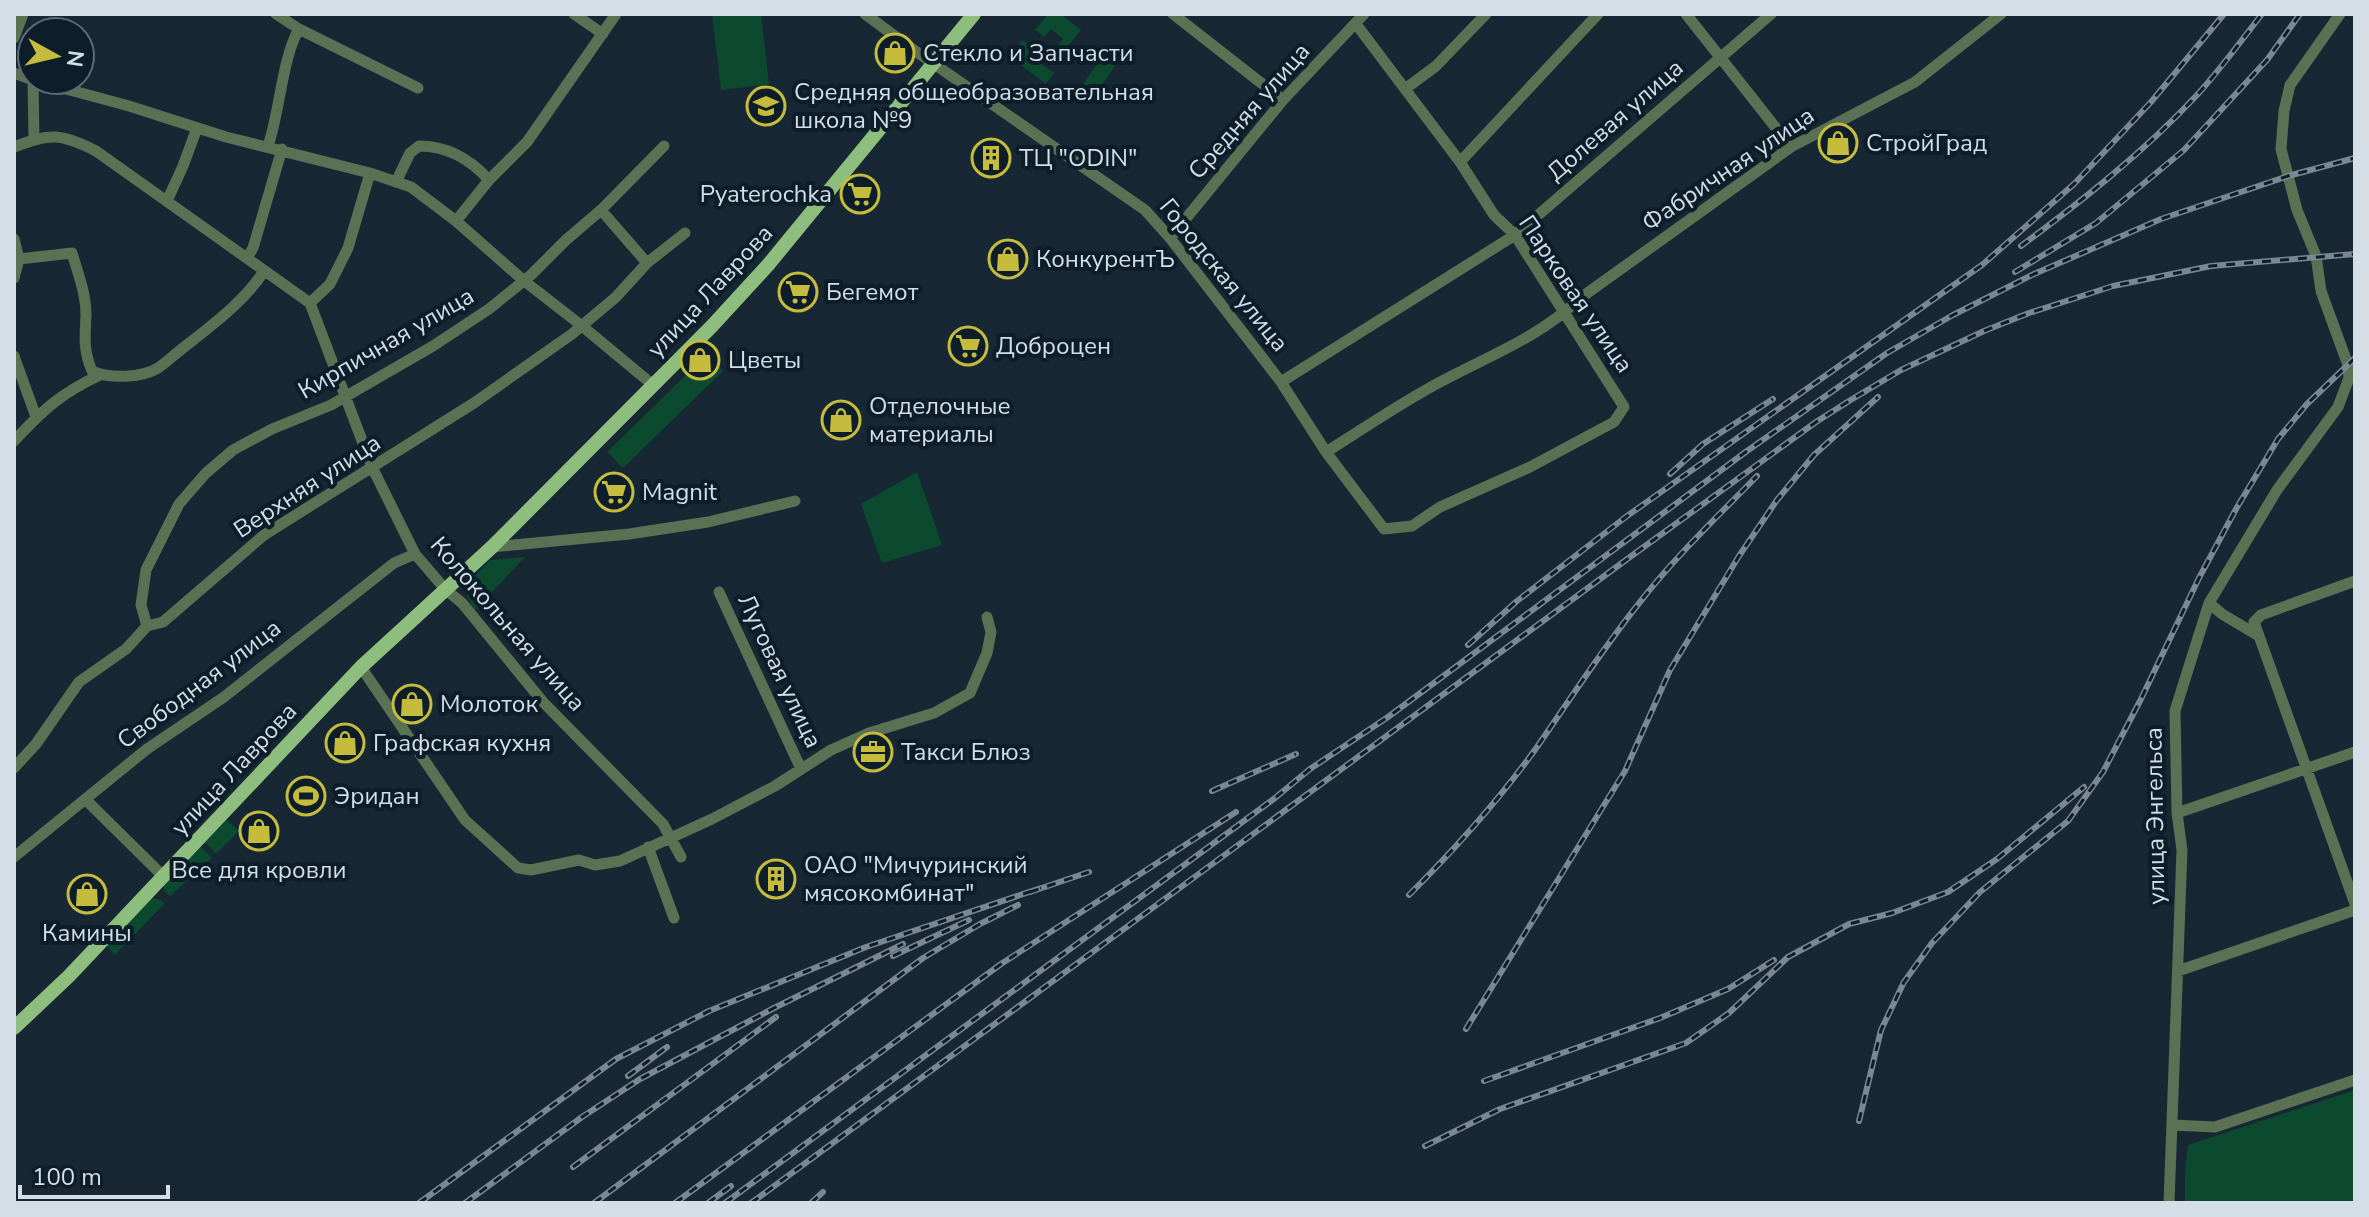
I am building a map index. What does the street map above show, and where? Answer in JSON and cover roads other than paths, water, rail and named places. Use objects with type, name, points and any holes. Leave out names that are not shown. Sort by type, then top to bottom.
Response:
[{"type":"main road","name":"улица Лаврова","points":[[14,1028],[69,976],[361,667],[492,547],[696,343],[768,265],[974,14]]},
{"type":"street","points":[[14,38],[23,14]]},
{"type":"street","points":[[276,14],[299,29],[418,88]]},
{"type":"street","points":[[574,14],[603,34]]},
{"type":"street","points":[[456,221],[489,180],[527,142],[616,14]]},
{"type":"street","name":"Городская улица","points":[[865,14],[1145,210],[1281,382],[1326,452],[1384,529]]},
{"type":"street","points":[[1173,14],[1283,100]]},
{"type":"street","points":[[1405,89],[1436,66],[1486,14]]},
{"type":"street","points":[[1460,162],[1598,14]]},
{"type":"street","points":[[1686,14],[1791,147]]},
{"type":"street","name":"Долевая улица","points":[[1281,382],[1515,235],[1771,14]]},
{"type":"street","name":"Фабричная улица","points":[[1326,452],[1430,388],[1521,341],[1564,314],[1579,299],[1791,147],[1915,82],[2001,14]]},
{"type":"street","name":"улица Энгельса","points":[[2169,1203],[2182,850],[2177,813],[2175,711],[2209,603],[2277,490],[2338,407],[2349,378],[2348,365],[2321,291],[2316,256],[2297,210],[2281,149],[2290,85],[2340,14]]},
{"type":"street","name":"Средняя улица","points":[[1170,238],[1283,100],[1360,19]]},
{"type":"street","name":"Парковая улица","points":[[1360,19],[1494,215],[1515,235],[1624,407],[1614,422],[1530,467],[1440,507],[1412,526],[1384,529]]},
{"type":"street","points":[[268,146],[277,120],[291,42],[299,29]]},
{"type":"street","points":[[33,96],[34,139]]},
{"type":"street","points":[[92,96],[226,137],[282,149],[411,187],[653,385]]},
{"type":"street","points":[[167,201],[197,128]]},
{"type":"street","points":[[14,147],[48,136],[78,141],[310,303],[330,284],[342,260],[370,173]]},
{"type":"street","points":[[396,182],[410,153],[419,146],[440,148],[460,157],[477,167],[489,180]]},
{"type":"street","name":"Кирпичная улица","points":[[147,626],[141,605],[146,570],[179,504],[206,473],[233,450],[272,429],[331,405],[433,346],[489,309],[601,210],[664,146]]},
{"type":"street","points":[[247,258],[253,248],[282,149]]},
{"type":"street","points":[[601,210],[647,263]]},
{"type":"street","name":"Верхняя улица","points":[[14,768],[36,744],[79,682],[126,649],[147,626],[163,622],[264,535],[474,403],[582,326],[616,297],[647,263],[685,233]]},
{"type":"street","points":[[14,239],[19,259],[14,278]]},
{"type":"street","points":[[19,259],[72,253],[83,290],[85,354],[92,371],[122,377],[156,369],[255,285],[264,271]]},
{"type":"street","name":"Колокольная улица","points":[[310,303],[372,467],[415,554],[445,589],[462,603],[543,702],[663,824],[681,857]]},
{"type":"street","points":[[14,356],[36,417]]},
{"type":"street","points":[[14,441],[47,406],[75,386],[100,375]]},
{"type":"street","points":[[492,547],[629,534],[708,522],[795,501]]},
{"type":"street","name":"Свободная улица","points":[[14,857],[147,749],[224,697],[364,585],[394,563],[415,554]]},
{"type":"street","points":[[2178,971],[2355,907],[2254,622],[2261,615],[2355,581]]},
{"type":"street","name":"Луговая улица","points":[[719,592],[801,769]]},
{"type":"street","points":[[2209,603],[2259,636]]},
{"type":"street","name":"Луговая улица","points":[[361,667],[465,820],[518,868],[531,870],[579,860],[595,865],[620,861],[712,819],[775,786],[831,750],[869,733],[934,713],[970,693],[987,653],[991,632],[987,617]]},
{"type":"street","points":[[2177,813],[2355,752]]},
{"type":"street","points":[[85,799],[163,876]]},
{"type":"street","points":[[648,847],[674,918]]},
{"type":"street","points":[[2172,1125],[2215,1127],[2355,1080]]},
{"type":"railway","points":[[1468,645],[1517,601],[1627,516],[1982,265],[2074,184],[2151,102],[2224,14]]},
{"type":"railway","points":[[2021,246],[2090,193],[2177,116],[2206,85],[2262,14]]},
{"type":"railway","points":[[2015,272],[2096,223],[2184,150],[2267,60],[2300,14]]},
{"type":"railway","points":[[725,1203],[1275,798],[1310,769],[1388,717],[1747,451],[1887,353],[2034,274],[2161,219],[2288,176],[2355,158]]},
{"type":"railway","points":[[751,1203],[1816,422],[1901,370],[2029,313],[2113,286],[2211,266],[2355,254]]},
{"type":"railway","points":[[1859,1121],[1881,1030],[1904,982],[1932,943],[1980,892],[2068,821],[2103,772],[2199,578],[2278,439],[2307,404],[2355,358]]},
{"type":"railway","points":[[1466,1029],[1625,771],[1670,670],[1739,556],[1777,500],[1814,455],[1878,397]]},
{"type":"railway","points":[[1670,474],[1703,444],[1773,399]]},
{"type":"railway","points":[[1409,895],[1460,842],[1507,786],[1653,585],[1757,476]]},
{"type":"railway","points":[[1212,791],[1296,754]]},
{"type":"railway","points":[[1425,1146],[1500,1109],[1686,1043],[1729,1013],[1788,957],[1849,924],[1892,913],[1948,892],[1997,859],[2084,787]]},
{"type":"railway","points":[[675,1203],[1001,964],[1236,812]]},
{"type":"railway","points":[[1030,892],[1089,872]]},
{"type":"railway","points":[[419,1203],[616,1059],[709,1011],[866,947],[1041,888]]},
{"type":"railway","points":[[594,1203],[923,958],[1018,905]]},
{"type":"railway","points":[[893,956],[969,920]]},
{"type":"railway","points":[[465,1203],[582,1117],[640,1079],[903,944]]},
{"type":"railway","points":[[1484,1081],[1660,1018],[1728,989],[1774,960]]},
{"type":"railway","points":[[573,1167],[776,1017]]},
{"type":"railway","points":[[628,1076],[667,1047]]},
{"type":"railway","points":[[708,1203],[731,1186]]},
{"type":"railway","points":[[811,1203],[823,1192]]},
{"type":"place","name":"Стекло и Запчасти","points":[[895,53]]},
{"type":"place","name":"Средняя общеобразовательная школа №9","points":[[766,106]]},
{"type":"place","name":"СтройГрад","points":[[1838,143]]},
{"type":"place","name":"ТЦ \"ODIN\"","points":[[991,158]]},
{"type":"place","name":"Pyaterochka","points":[[860,194]]},
{"type":"place","name":"КонкурентЪ","points":[[1008,259]]},
{"type":"place","name":"Бегемот","points":[[798,292]]},
{"type":"place","name":"Доброцен","points":[[968,346]]},
{"type":"place","name":"Цветы","points":[[700,360]]},
{"type":"place","name":"Отделочные материалы","points":[[841,420]]},
{"type":"place","name":"Magnit","points":[[614,492]]},
{"type":"place","name":"Молоток","points":[[412,704]]},
{"type":"place","name":"Графская кухня","points":[[345,743]]},
{"type":"place","name":"Такси Блюз","points":[[873,752]]},
{"type":"place","name":"Эридан","points":[[306,796]]},
{"type":"place","name":"Все для кровли","points":[[259,831]]},
{"type":"place","name":"ОАО \"Мичуринский мясокомбинат\"","points":[[776,879]]},
{"type":"place","name":"Камины","points":[[87,894]]}]
